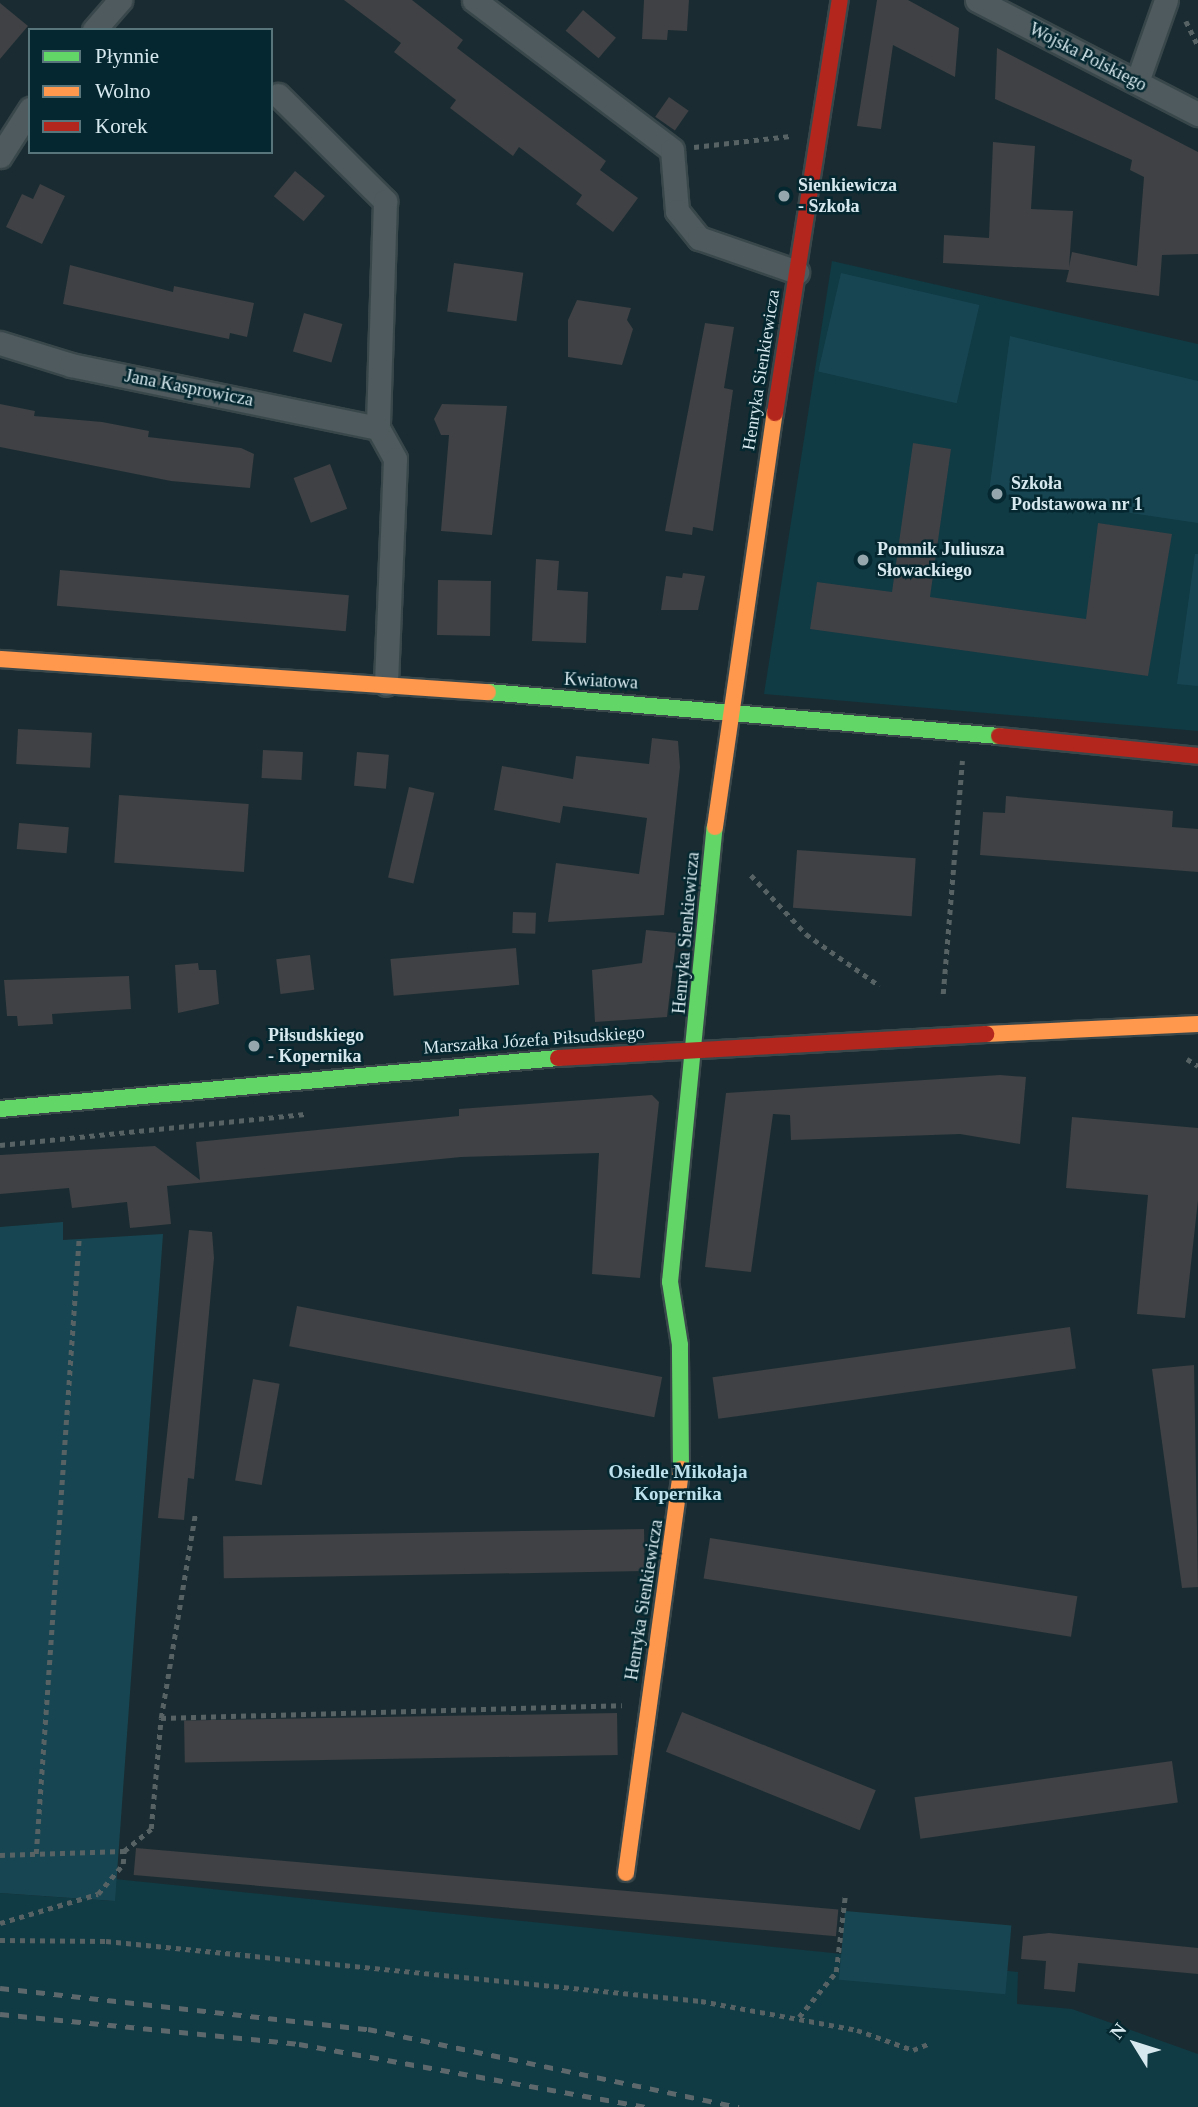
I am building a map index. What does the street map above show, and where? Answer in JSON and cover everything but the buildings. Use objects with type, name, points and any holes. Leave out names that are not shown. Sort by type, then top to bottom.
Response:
[{"type":"street","points":[[96,28],[120,0]]},
{"type":"street","points":[[474,0],[672,150],[677,211],[699,238],[797,272]]},
{"type":"street","name":"Henryka Sienkiewicza","points":[[626,1873],[647,1704],[681,1489],[680,1345],[670,1282],[727,713],[840,0]]},
{"type":"street","name":"Wojska Polskiego","points":[[977,0],[1198,114]]},
{"type":"street","points":[[1137,82],[1173,6]]},
{"type":"street","points":[[278,95],[385,201],[379,428],[395,459],[386,684]]},
{"type":"street","points":[[0,156],[28,112]]},
{"type":"street","name":"Jana Kasprowicza","points":[[0,343],[71,365],[379,428]]},
{"type":"street","name":"Kwiatowa","points":[[0,659],[386,684],[1198,757]]},
{"type":"street","name":"Marszałka Józefa Piłsudskiego","points":[[0,1109],[695,1048],[1198,1024]]},
{"type":"path","points":[[1173,6],[1198,46]]},
{"type":"path","points":[[672,150],[799,135]]},
{"type":"path","points":[[943,994],[962,753]]},
{"type":"path","points":[[751,874],[806,934],[880,986]]},
{"type":"path","points":[[1188,1059],[1198,1066]]},
{"type":"path","points":[[36,1854],[79,1238]]},
{"type":"path","points":[[0,1855],[124,1851],[151,1829],[161,1718],[195,1515]]},
{"type":"path","points":[[161,1718],[647,1704]]},
{"type":"path","points":[[0,1923],[97,1894],[123,1864],[124,1851]]},
{"type":"path","points":[[799,2017],[836,1972],[845,1896]]},
{"type":"path","points":[[0,1940],[106,1941],[701,2001],[799,2017],[913,2050],[930,2043]]},
{"type":"shaded area","name":"Szkoła Podstawowa nr 1","points":[[832,261],[1198,344],[1198,731],[764,694]]},
{"type":"shaded area","points":[[841,273],[979,305],[957,403],[818,371]]},
{"type":"shaded area","points":[[1010,336],[1198,381],[1198,523],[989,492]]},
{"type":"shaded area","points":[[1195,554],[1198,554],[1198,686],[1177,684]]},
{"type":"shaded area","points":[[63,1222],[63,1240],[163,1234],[115,1901],[0,1893],[0,1227]]},
{"type":"shaded area","points":[[115,1879],[1018,1972],[1017,2004],[1072,2009],[1198,2054],[1198,2107],[0,2107],[0,1893],[114,1901]]},
{"type":"shaded area","points":[[845,1911],[1011,1926],[1005,1994],[839,1980]]},
{"type":"railway","points":[[0,1988],[368,2029],[739,2107]]},
{"type":"railway","points":[[0,2014],[299,2044],[647,2107]]},
{"type":"traffic: fast","points":[[488,692],[999,736]]},
{"type":"traffic: fast","points":[[681,1469],[680,1345],[670,1282],[715,827]]},
{"type":"traffic: fast","points":[[0,1109],[558,1058]]},
{"type":"traffic: slow","points":[[715,827],[775,413]]},
{"type":"traffic: slow","points":[[0,659],[488,692]]},
{"type":"traffic: slow","points":[[986,1034],[1198,1024]]},
{"type":"traffic: slow","points":[[626,1873],[681,1469]]},
{"type":"traffic: jam","points":[[775,413],[840,0]]},
{"type":"traffic: jam","points":[[999,736],[1198,756]]},
{"type":"traffic: jam","points":[[558,1058],[986,1034]]},
{"type":"place","name":"Sienkiewicza - Szkoła","points":[[784,196]]},
{"type":"place","name":"Szkoła Podstawowa nr 1","points":[[997,494]]},
{"type":"place","name":"Pomnik Juliusza Słowackiego","points":[[863,560]]},
{"type":"place","name":"Piłsudskiego - Kopernika","points":[[254,1046]]},
{"type":"district","name":"Osiedle Mikołaja Kopernika","points":[[678,1483]]}]
